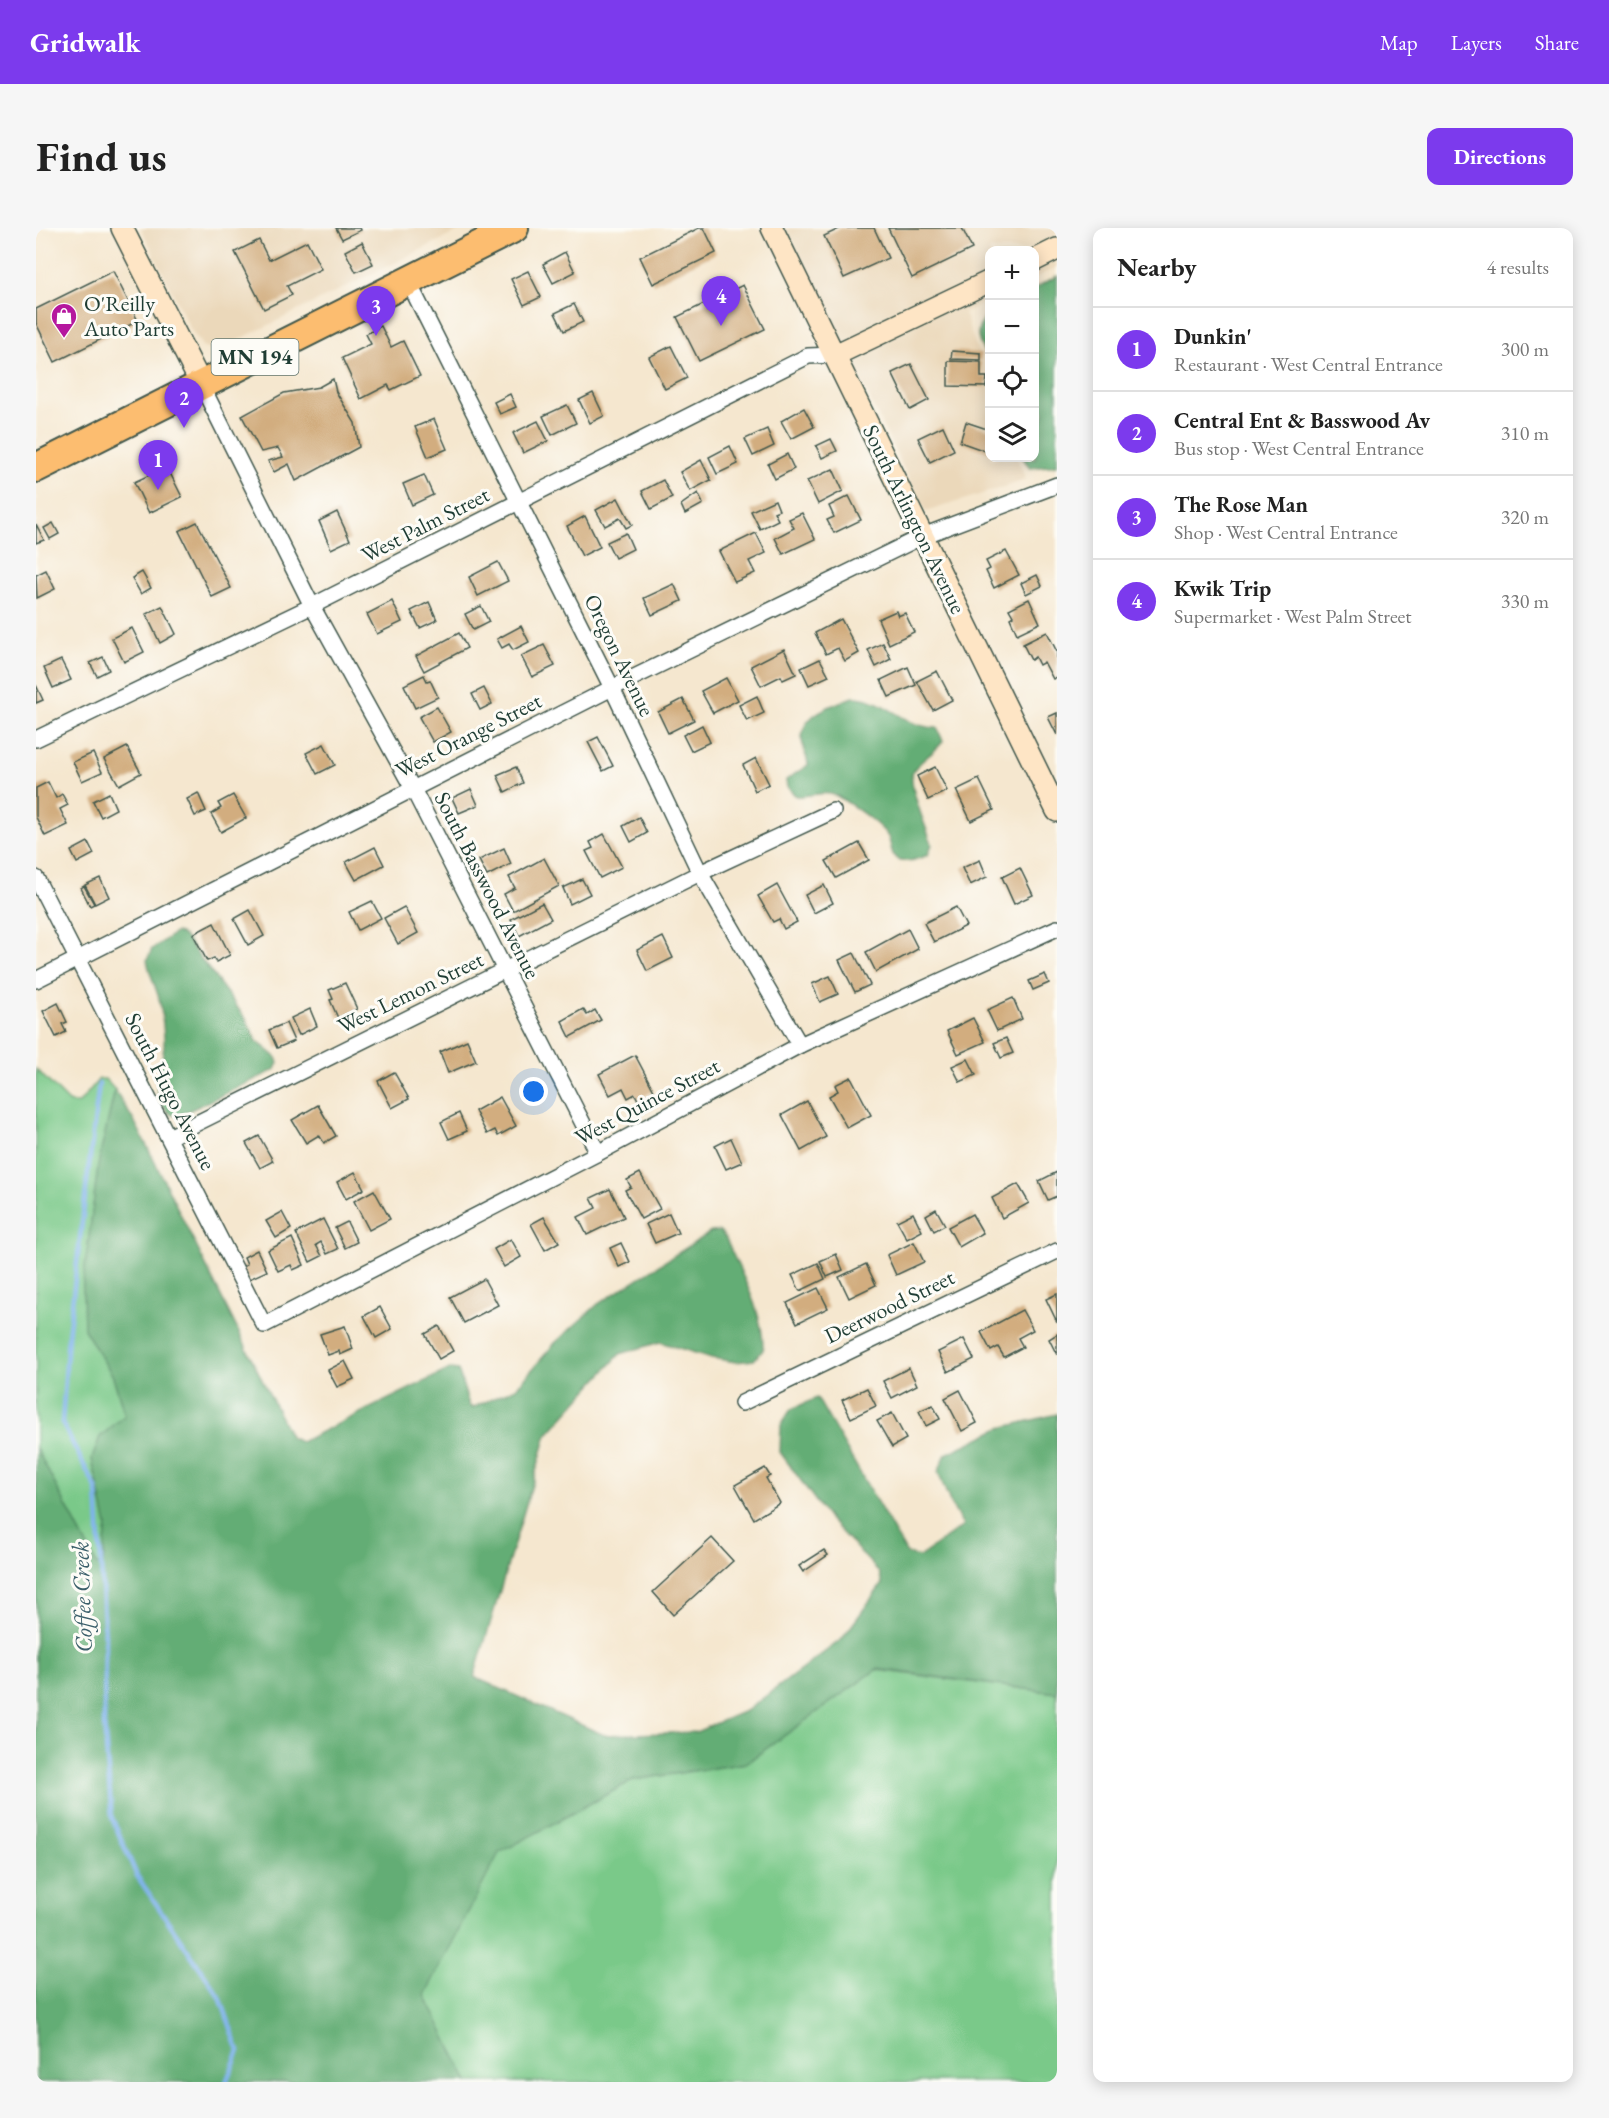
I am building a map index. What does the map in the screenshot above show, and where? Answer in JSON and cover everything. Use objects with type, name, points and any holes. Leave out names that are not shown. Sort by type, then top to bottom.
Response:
[{"type":"highway","name":"MN 194","points":[[36,468],[514,228]]},
{"type":"main road","points":[[122,228],[201,384]]},
{"type":"main road","name":"South Arlington Avenue","points":[[772,228],[1057,811]]},
{"type":"main road","points":[[1039,258],[1057,249]]},
{"type":"main road","points":[[835,356],[985,283]]},
{"type":"street","name":"Oregon Avenue","points":[[408,281],[612,688],[700,873],[800,1045]]},
{"type":"street","name":"West Palm Street","points":[[36,739],[312,606],[808,356],[835,356]]},
{"type":"street","name":"South Basswood Avenue","points":[[201,384],[312,606],[413,789],[598,1153]]},
{"type":"street","name":"West Orange Street","points":[[36,980],[612,688],[923,536],[1057,485]]},
{"type":"street","name":"West Lemon Street","points":[[169,1137],[700,873],[833,811]]},
{"type":"street","name":"South Hugo Avenue","points":[[36,878],[264,1325]]},
{"type":"street","name":"West Quince Street","points":[[264,1325],[598,1153],[800,1045],[1057,928]]},
{"type":"street","name":"Deerwood Street","points":[[742,1403],[1057,1251]]},
{"type":"shaded area","points":[[141,228],[465,228],[214,352],[203,347],[190,328]]},
{"type":"shaded area","points":[[786,228],[1057,228],[1057,267],[1039,276],[1039,246],[985,246],[985,302],[964,313],[985,371],[985,462],[1019,462],[1026,480],[925,512]]},
{"type":"green space","points":[[1057,276],[1057,465],[1030,468],[1026,462],[1039,462],[1039,424],[1044,412],[1039,406],[1039,286]]},
{"type":"green space","points":[[985,317],[985,352],[978,335]]},
{"type":"green space","points":[[853,697],[875,702],[913,723],[937,728],[943,741],[915,768],[912,777],[918,807],[932,844],[928,855],[914,860],[901,861],[893,854],[885,832],[837,796],[822,794],[796,796],[787,787],[786,780],[808,765],[802,735],[810,719],[825,708]]},
{"type":"green space","points":[[176,932],[184,936],[246,1019],[257,1041],[275,1056],[278,1062],[275,1070],[180,1115],[172,1115],[163,1107],[157,1088],[164,1047],[163,1027],[159,1000],[147,960],[152,949]]},
{"type":"green space","points":[[36,1069],[70,1103],[79,1103],[99,1079],[105,1079],[115,1090],[99,1160],[83,1283],[84,1329],[113,1376],[125,1416],[100,1437],[92,1459],[107,1525],[103,1564],[97,1565],[36,1448]]},
{"type":"green space","points":[[115,1090],[137,1126],[291,1438],[301,1442],[450,1369],[458,1370],[472,1408],[516,1388],[555,1343],[598,1304],[711,1232],[720,1231],[726,1239],[756,1307],[763,1350],[754,1360],[736,1362],[711,1358],[660,1342],[620,1354],[547,1435],[474,1677],[604,1735],[696,1732],[747,1710],[842,1639],[882,1584],[879,1572],[828,1518],[780,1452],[781,1425],[791,1409],[817,1398],[907,1554],[919,1557],[963,1526],[938,1472],[946,1454],[1000,1428],[1057,1414],[1057,1693],[877,1669],[746,1763],[633,1780],[499,1853],[425,1995],[468,2082],[36,2082],[36,1448],[97,1565],[103,1564],[107,1525],[92,1459],[100,1437],[125,1415],[113,1376],[84,1329],[83,1283],[99,1160]]},
{"type":"green space","points":[[876,1670],[1057,1693],[1057,2082],[468,2082],[424,1995],[498,1853],[633,1780],[746,1763]]},
{"type":"building","points":[[336,228],[360,228],[361,230],[342,239]]},
{"type":"building","points":[[699,228],[704,228],[716,253],[653,284],[640,257]]},
{"type":"building","points":[[841,228],[874,228],[888,258],[844,278],[824,236]]},
{"type":"building","points":[[888,228],[962,228],[972,249],[912,278]]},
{"type":"building","points":[[259,240],[269,260],[307,241],[321,269],[287,286],[292,295],[264,309],[235,252]]},
{"type":"building","points":[[362,242],[373,264],[356,272],[345,251]]},
{"type":"building","points":[[565,252],[575,272],[553,283],[543,264]]},
{"type":"building","points":[[113,271],[138,321],[55,362],[36,323],[36,309]]},
{"type":"building","points":[[528,271],[541,297],[524,305],[511,279]]},
{"type":"building","points":[[743,285],[765,329],[699,361],[677,317]]},
{"type":"building","points":[[574,304],[583,322],[564,331],[555,313]]},
{"type":"building","points":[[381,326],[391,347],[403,341],[420,376],[391,390],[388,385],[361,399],[342,358],[371,344],[366,334]]},
{"type":"building","points":[[671,346],[687,378],[665,389],[649,357]]},
{"type":"building","points":[[952,351],[981,353],[981,360],[951,359]]},
{"type":"building","points":[[948,361],[981,362],[981,377],[985,377],[985,387],[948,386]]},
{"type":"building","points":[[911,364],[929,400],[910,410],[892,373]]},
{"type":"building","points":[[333,379],[336,392],[355,423],[359,447],[296,481],[289,464],[274,472],[268,461],[283,457],[278,448],[261,452],[242,416],[284,393],[319,387]]},
{"type":"building","points":[[593,393],[604,416],[590,423],[579,400]]},
{"type":"building","points":[[510,394],[516,407],[500,414],[494,402]]},
{"type":"building","points":[[567,405],[576,423],[552,435],[543,416]]},
{"type":"building","points":[[804,408],[814,427],[791,439],[781,421]]},
{"type":"building","points":[[434,419],[447,449],[428,457],[415,427]]},
{"type":"building","points":[[538,421],[548,441],[523,453],[513,433]]},
{"type":"building","points":[[966,422],[985,428],[985,451],[960,442]]},
{"type":"building","points":[[943,426],[954,450],[930,462],[918,438]]},
{"type":"building","points":[[767,429],[774,446],[753,456],[745,439]]},
{"type":"building","points":[[831,439],[837,451],[822,458],[816,446]]},
{"type":"building","points":[[730,446],[738,464],[717,474],[709,457]]},
{"type":"building","points":[[787,454],[794,469],[775,479],[768,464]]},
{"type":"building","points":[[701,460],[711,480],[690,491],[680,472]]},
{"type":"building","points":[[167,467],[182,497],[149,513],[134,482]]},
{"type":"building","points":[[833,469],[843,491],[818,504],[807,481]]},
{"type":"building","points":[[424,475],[433,495],[412,505],[403,484]]},
{"type":"building","points":[[663,480],[672,498],[651,509],[642,491]]},
{"type":"building","points":[[698,493],[703,504],[685,514],[681,505]]},
{"type":"building","points":[[849,496],[861,520],[834,533],[827,520],[834,517],[829,506]]},
{"type":"building","points":[[618,498],[632,525],[626,528],[620,518],[605,526],[596,510]]},
{"type":"building","points":[[775,500],[779,510],[774,512],[778,520],[760,529],[751,511]]},
{"type":"building","points":[[337,512],[350,540],[331,549],[319,521]]},
{"type":"building","points":[[802,513],[815,539],[783,554],[775,538],[794,528],[789,519]]},
{"type":"building","points":[[585,516],[600,547],[582,556],[567,526]]},
{"type":"building","points":[[197,522],[231,588],[212,597],[179,531]]},
{"type":"building","points":[[53,523],[59,534],[50,539],[44,528]]},
{"type":"building","points":[[36,524],[44,540],[36,543]]},
{"type":"building","points":[[626,533],[633,549],[615,558],[607,542]]},
{"type":"building","points":[[756,533],[766,553],[749,561],[755,573],[735,582],[719,551]]},
{"type":"building","points":[[1006,551],[1019,575],[994,588],[986,571],[990,569],[986,561]]},
{"type":"building","points":[[498,562],[508,581],[478,596],[469,577]]},
{"type":"building","points":[[46,570],[55,589],[37,598],[36,575]]},
{"type":"building","points":[[142,572],[151,588],[141,594],[132,578]]},
{"type":"building","points":[[1037,575],[1042,586],[1026,594],[1021,583]]},
{"type":"building","points":[[674,584],[682,601],[652,615],[644,598]]},
{"type":"building","points":[[1029,599],[1040,623],[1017,634],[1009,609]]},
{"type":"building","points":[[392,601],[402,622],[377,634],[367,614]]},
{"type":"building","points":[[429,602],[437,620],[420,628],[411,611]]},
{"type":"building","points":[[162,606],[176,634],[160,643],[146,614]]},
{"type":"building","points":[[481,606],[489,622],[473,630],[465,614]]},
{"type":"building","points":[[896,611],[898,616],[905,613],[914,632],[889,644],[878,619]]},
{"type":"building","points":[[841,619],[859,653],[845,661],[838,648],[826,654],[815,633]]},
{"type":"building","points":[[521,626],[529,642],[513,650],[509,644],[502,648],[497,639]]},
{"type":"building","points":[[132,628],[144,652],[124,662],[112,638]]},
{"type":"building","points":[[1047,632],[1057,652],[1057,677],[1053,679],[1044,662],[1039,665],[1035,657],[1031,660],[1023,644]]},
{"type":"building","points":[[459,633],[467,648],[424,671],[416,656]]},
{"type":"building","points":[[883,643],[891,659],[876,667],[868,650]]},
{"type":"building","points":[[544,645],[555,666],[532,677],[521,656]]},
{"type":"building","points":[[784,649],[796,674],[783,680],[781,676],[761,686],[751,666]]},
{"type":"building","points":[[103,657],[109,670],[97,676],[90,663]]},
{"type":"building","points":[[820,659],[829,676],[809,685],[801,668]]},
{"type":"building","points":[[61,660],[71,680],[53,688],[44,668]]},
{"type":"building","points":[[908,667],[916,685],[889,697],[881,680]]},
{"type":"building","points":[[937,671],[952,700],[933,710],[917,681]]},
{"type":"building","points":[[424,675],[427,681],[430,680],[438,697],[415,708],[404,685]]},
{"type":"building","points":[[726,678],[738,700],[713,713],[701,691]]},
{"type":"building","points":[[36,685],[43,700],[36,703]]},
{"type":"building","points":[[484,688],[492,704],[480,710],[472,694]]},
{"type":"building","points":[[757,696],[764,713],[747,721],[739,705]]},
{"type":"building","points":[[683,699],[694,720],[668,733],[658,712]]},
{"type":"building","points":[[437,707],[451,732],[433,742],[419,717]]},
{"type":"building","points":[[1057,713],[1057,735],[1048,717]]},
{"type":"building","points":[[702,725],[710,742],[691,751],[683,735]]},
{"type":"building","points":[[598,737],[613,766],[603,771],[588,742]]},
{"type":"building","points":[[324,744],[335,765],[317,774],[306,753]]},
{"type":"building","points":[[127,747],[141,773],[119,785],[104,759]]},
{"type":"building","points":[[93,753],[102,772],[82,781],[73,762]]},
{"type":"building","points":[[756,758],[769,784],[755,791],[743,765]]},
{"type":"building","points":[[516,767],[523,783],[505,792],[497,775]]},
{"type":"building","points":[[935,767],[947,791],[928,800],[917,776]]},
{"type":"building","points":[[979,779],[994,810],[971,821],[956,790]]},
{"type":"building","points":[[48,782],[56,798],[62,794],[68,805],[60,809],[68,825],[45,836],[36,817],[36,788]]},
{"type":"building","points":[[471,789],[478,805],[459,813],[452,798]]},
{"type":"building","points":[[109,793],[116,809],[101,817],[93,801]]},
{"type":"building","points":[[198,793],[206,811],[195,816],[187,799]]},
{"type":"building","points":[[233,795],[246,818],[221,832],[211,814],[221,808],[218,803]]},
{"type":"building","points":[[639,817],[647,833],[631,842],[623,826]]},
{"type":"building","points":[[604,834],[622,867],[600,878],[586,851],[593,848],[590,842]]},
{"type":"building","points":[[88,842],[94,854],[77,863],[71,851]]},
{"type":"building","points":[[859,843],[869,860],[836,878],[826,861]]},
{"type":"building","points":[[375,847],[384,865],[356,880],[346,862]]},
{"type":"building","points":[[504,848],[511,864],[487,876],[479,860]]},
{"type":"building","points":[[544,858],[559,886],[513,911],[504,894],[515,888],[509,877]]},
{"type":"building","points":[[980,860],[987,877],[970,885],[962,868]]},
{"type":"building","points":[[1020,868],[1033,895],[1014,904],[1002,877]]},
{"type":"building","points":[[100,878],[109,897],[95,904],[85,885]]},
{"type":"building","points":[[582,879],[590,894],[570,904],[563,888]]},
{"type":"building","points":[[777,885],[797,922],[784,929],[779,919],[773,922],[758,896]]},
{"type":"building","points":[[824,885],[833,903],[814,913],[805,895]]},
{"type":"building","points":[[84,886],[94,904],[90,906],[81,888]]},
{"type":"building","points":[[372,901],[381,918],[358,930],[349,912]]},
{"type":"building","points":[[542,903],[551,919],[519,936],[511,919]]},
{"type":"building","points":[[404,907],[418,933],[398,944],[384,918]]},
{"type":"building","points":[[956,907],[966,926],[934,942],[924,923]]},
{"type":"building","points":[[250,910],[264,936],[248,945],[234,919]]},
{"type":"building","points":[[214,923],[230,955],[216,962],[214,958],[207,961],[193,934]]},
{"type":"building","points":[[908,929],[918,949],[876,972],[866,952]]},
{"type":"building","points":[[663,937],[673,958],[647,971],[637,950]]},
{"type":"building","points":[[854,953],[870,985],[855,992],[839,960]]},
{"type":"building","points":[[1045,974],[1049,983],[1033,990],[1029,981]]},
{"type":"building","points":[[830,976],[838,994],[820,1002],[812,984]]},
{"type":"building","points":[[345,983],[357,1009],[338,1018],[330,1000],[333,999],[329,990]]},
{"type":"building","points":[[1013,998],[1022,1019],[997,1031],[987,1010]]},
{"type":"building","points":[[58,1003],[67,1022],[62,1024],[66,1032],[56,1037],[43,1011]]},
{"type":"building","points":[[310,1009],[317,1026],[299,1035],[291,1018]]},
{"type":"building","points":[[583,1009],[587,1015],[595,1010],[601,1020],[570,1037],[562,1021]]},
{"type":"building","points":[[973,1018],[985,1042],[958,1054],[947,1031]]},
{"type":"building","points":[[286,1023],[294,1041],[277,1048],[269,1030]]},
{"type":"building","points":[[1006,1038],[1013,1053],[1001,1058],[994,1043]]},
{"type":"building","points":[[467,1040],[476,1061],[448,1073],[440,1052]]},
{"type":"building","points":[[635,1055],[654,1091],[638,1100],[635,1094],[628,1098],[623,1088],[610,1095],[599,1074]]},
{"type":"building","points":[[968,1059],[976,1075],[960,1082],[952,1066]]},
{"type":"building","points":[[394,1072],[409,1099],[392,1108],[378,1081]]},
{"type":"building","points":[[851,1077],[871,1115],[847,1128],[829,1096],[838,1091],[835,1085]]},
{"type":"building","points":[[500,1097],[516,1126],[498,1136],[495,1130],[487,1134],[475,1111]]},
{"type":"building","points":[[807,1101],[826,1137],[801,1151],[782,1115]]},
{"type":"building","points":[[318,1105],[336,1136],[324,1143],[319,1135],[306,1143],[292,1120]]},
{"type":"building","points":[[459,1113],[467,1131],[449,1139],[441,1122]]},
{"type":"building","points":[[259,1136],[273,1161],[260,1168],[246,1143]]},
{"type":"building","points":[[731,1138],[742,1162],[726,1169],[715,1146]]},
{"type":"building","points":[[355,1172],[364,1189],[346,1199],[337,1182]]},
{"type":"building","points":[[1057,1172],[1057,1196],[1048,1200],[1039,1181]]},
{"type":"building","points":[[640,1173],[660,1209],[641,1219],[625,1190],[631,1187],[627,1180]]},
{"type":"building","points":[[1018,1184],[1029,1203],[1002,1218],[992,1198]]},
{"type":"building","points":[[610,1189],[624,1217],[587,1235],[578,1217],[596,1208],[591,1198]]},
{"type":"building","points":[[374,1190],[390,1219],[369,1230],[354,1201]]},
{"type":"building","points":[[936,1209],[945,1225],[934,1231],[926,1215]]},
{"type":"building","points":[[282,1212],[291,1229],[276,1238],[266,1221]]},
{"type":"building","points":[[669,1213],[678,1233],[655,1243],[646,1224]]},
{"type":"building","points":[[913,1213],[922,1231],[907,1239],[897,1221]]},
{"type":"building","points":[[972,1214],[983,1233],[959,1247],[948,1227]]},
{"type":"building","points":[[544,1217],[559,1242],[545,1250],[531,1224]]},
{"type":"building","points":[[323,1219],[338,1249],[327,1254],[321,1242],[316,1245],[322,1256],[310,1262],[296,1233]]},
{"type":"building","points":[[347,1222],[357,1242],[345,1248],[335,1228]]},
{"type":"building","points":[[292,1238],[304,1265],[293,1270],[291,1265],[278,1271],[268,1250]]},
{"type":"building","points":[[511,1239],[521,1257],[504,1267],[494,1249]]},
{"type":"building","points":[[914,1242],[924,1262],[896,1275],[887,1255]]},
{"type":"building","points":[[621,1243],[630,1262],[619,1267],[610,1248]]},
{"type":"building","points":[[257,1250],[267,1271],[247,1280],[241,1267],[247,1264],[244,1257]]},
{"type":"building","points":[[836,1254],[843,1270],[827,1277],[820,1261]]},
{"type":"building","points":[[818,1263],[825,1279],[800,1291],[792,1275]]},
{"type":"building","points":[[866,1264],[876,1285],[849,1298],[839,1277]]},
{"type":"building","points":[[484,1279],[498,1305],[464,1323],[450,1297]]},
{"type":"building","points":[[818,1288],[828,1308],[797,1323],[787,1303]]},
{"type":"building","points":[[1057,1294],[1057,1322],[1046,1299]]},
{"type":"building","points":[[380,1307],[392,1329],[376,1338],[364,1316]]},
{"type":"building","points":[[1022,1310],[1033,1330],[1018,1338],[1023,1347],[1004,1357],[998,1347],[991,1351],[981,1332]]},
{"type":"building","points":[[345,1326],[353,1349],[340,1355],[339,1351],[328,1355],[320,1334]]},
{"type":"building","points":[[439,1326],[453,1351],[439,1359],[425,1334]]},
{"type":"building","points":[[1057,1334],[1057,1355],[1049,1339]]},
{"type":"building","points":[[964,1339],[974,1359],[948,1372],[938,1352]]},
{"type":"building","points":[[345,1361],[354,1379],[337,1387],[328,1370]]},
{"type":"building","points":[[909,1368],[917,1385],[892,1398],[883,1381]]},
{"type":"building","points":[[867,1388],[876,1406],[851,1418],[842,1400]]},
{"type":"building","points":[[960,1390],[977,1423],[962,1431],[945,1398]]},
{"type":"building","points":[[933,1405],[940,1419],[926,1426],[919,1411]]},
{"type":"building","points":[[892,1413],[906,1439],[892,1447],[877,1421]]},
{"type":"building","points":[[765,1468],[770,1476],[766,1478],[780,1503],[754,1519],[735,1485]]},
{"type":"building","points":[[712,1538],[733,1561],[673,1615],[653,1592]]},
{"type":"building","points":[[824,1550],[828,1555],[803,1572],[799,1566]]},
{"type":"waterway","name":"Coffee Creek","points":[[99,1084],[68,1336],[62,1423],[97,1490],[105,1639],[104,1724],[112,1818],[137,1876],[220,1997],[239,2051],[226,2082]]},
{"type":"place","name":"Kwik Trip","points":[[721,326]]},
{"type":"place","name":"The Rose Man","points":[[376,336]]},
{"type":"place","name":"O'Reilly Auto Parts","points":[[64,339]]},
{"type":"place","name":"Central Ent & Basswood Av","points":[[184,428]]},
{"type":"place","name":"Dunkin'","points":[[158,490]]}]
